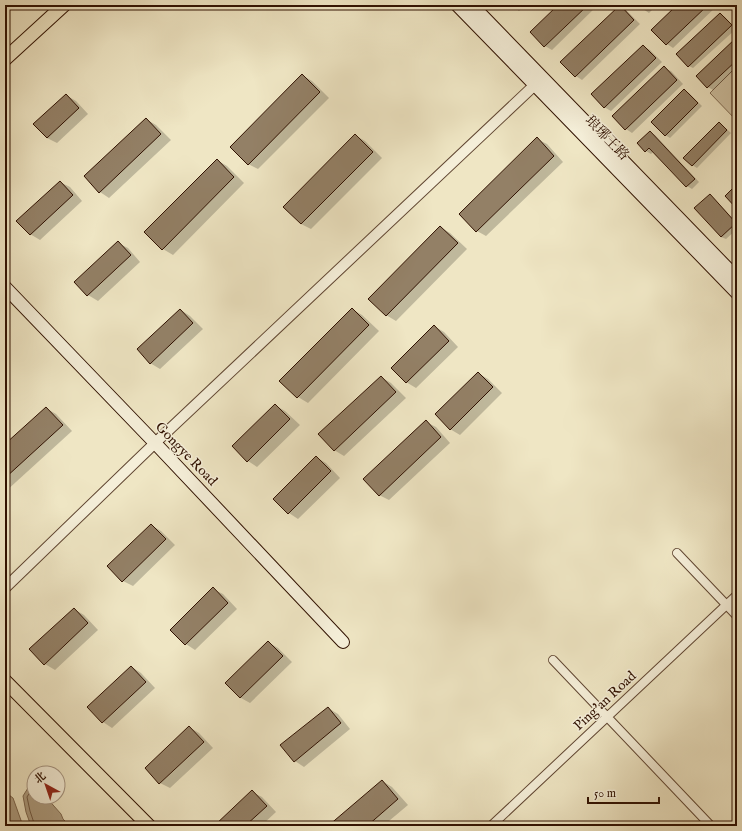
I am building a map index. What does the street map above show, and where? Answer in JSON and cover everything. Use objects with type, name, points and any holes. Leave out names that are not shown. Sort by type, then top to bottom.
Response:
[{"type":"main road","points":[[5,48],[51,5]]},
{"type":"main road","points":[[5,60],[64,5]]},
{"type":"main road","name":"琅琊王路","points":[[457,5],[538,81],[737,278]]},
{"type":"main road","name":"琅琊王路","points":[[472,5],[538,81],[737,293]]},
{"type":"main road","name":"Gongye Road","points":[[5,287],[343,642]]},
{"type":"main road","points":[[5,680],[149,826]]},
{"type":"street","points":[[5,588],[155,443],[538,81]]},
{"type":"street","points":[[677,553],[737,616]]},
{"type":"street","name":"Ping'an Road","points":[[492,826],[737,595]]},
{"type":"street","points":[[554,660],[711,826]]},
{"type":"shaded area","points":[[737,66],[737,121],[710,93]]},
{"type":"water","points":[[26,791],[26,805],[53,805],[70,826],[31,826],[26,812],[23,796]]},
{"type":"water","points":[[5,792],[13,798],[23,826],[5,826]]},
{"type":"building","points":[[558,5],[588,5],[544,47],[530,32]]},
{"type":"building","points":[[620,5],[634,20],[575,77],[560,62]]},
{"type":"building","points":[[637,5],[647,5],[642,10]]},
{"type":"building","points":[[677,5],[708,5],[666,45],[651,30]]},
{"type":"building","points":[[720,13],[732,25],[688,67],[676,54]]},
{"type":"building","points":[[737,37],[737,60],[707,88],[696,76]]},
{"type":"building","points":[[643,45],[656,58],[604,108],[591,94]]},
{"type":"building","points":[[664,66],[677,80],[625,130],[612,116]]},
{"type":"building","points":[[302,74],[320,92],[248,165],[230,147]]},
{"type":"building","points":[[684,89],[698,103],[665,136],[651,122]]},
{"type":"building","points":[[66,94],[79,108],[47,138],[33,124]]},
{"type":"building","points":[[146,118],[161,134],[99,193],[84,176]]},
{"type":"building","points":[[719,122],[727,130],[692,166],[683,158]]},
{"type":"building","points":[[650,131],[695,179],[686,187],[649,148],[645,152],[637,143]]},
{"type":"building","points":[[355,134],[373,152],[301,224],[283,207]]},
{"type":"building","points":[[537,137],[554,156],[476,232],[459,214]]},
{"type":"building","points":[[217,159],[234,177],[162,250],[144,232]]},
{"type":"building","points":[[60,181],[73,195],[30,235],[16,221]]},
{"type":"building","points":[[737,184],[737,209],[725,196]]},
{"type":"building","points":[[710,194],[736,223],[721,237],[694,208]]},
{"type":"building","points":[[440,226],[458,243],[386,316],[368,299]]},
{"type":"building","points":[[118,241],[131,255],[87,296],[74,282]]},
{"type":"building","points":[[352,308],[369,325],[297,398],[279,381]]},
{"type":"building","points":[[180,309],[193,323],[150,364],[137,349]]},
{"type":"building","points":[[434,325],[449,341],[406,383],[391,368]]},
{"type":"building","points":[[478,372],[493,387],[450,430],[435,414]]},
{"type":"building","points":[[381,376],[396,392],[334,451],[318,434]]},
{"type":"building","points":[[275,404],[290,419],[247,462],[232,446]]},
{"type":"building","points":[[46,407],[63,425],[5,478],[5,444]]},
{"type":"building","points":[[426,420],[441,437],[379,496],[363,479]]},
{"type":"building","points":[[316,456],[331,471],[288,514],[273,499]]},
{"type":"building","points":[[151,524],[166,539],[122,582],[107,566]]},
{"type":"building","points":[[213,587],[228,603],[185,645],[170,630]]},
{"type":"building","points":[[74,608],[88,623],[44,665],[29,649]]},
{"type":"building","points":[[268,641],[283,656],[240,698],[225,683]]},
{"type":"building","points":[[131,666],[146,682],[102,723],[87,707]]},
{"type":"building","points":[[328,707],[341,723],[294,762],[280,745]]},
{"type":"building","points":[[189,726],[204,742],[159,784],[145,768]]},
{"type":"building","points":[[382,780],[398,799],[367,826],[328,826]]},
{"type":"building","points":[[252,790],[267,806],[245,826],[214,826]]}]
